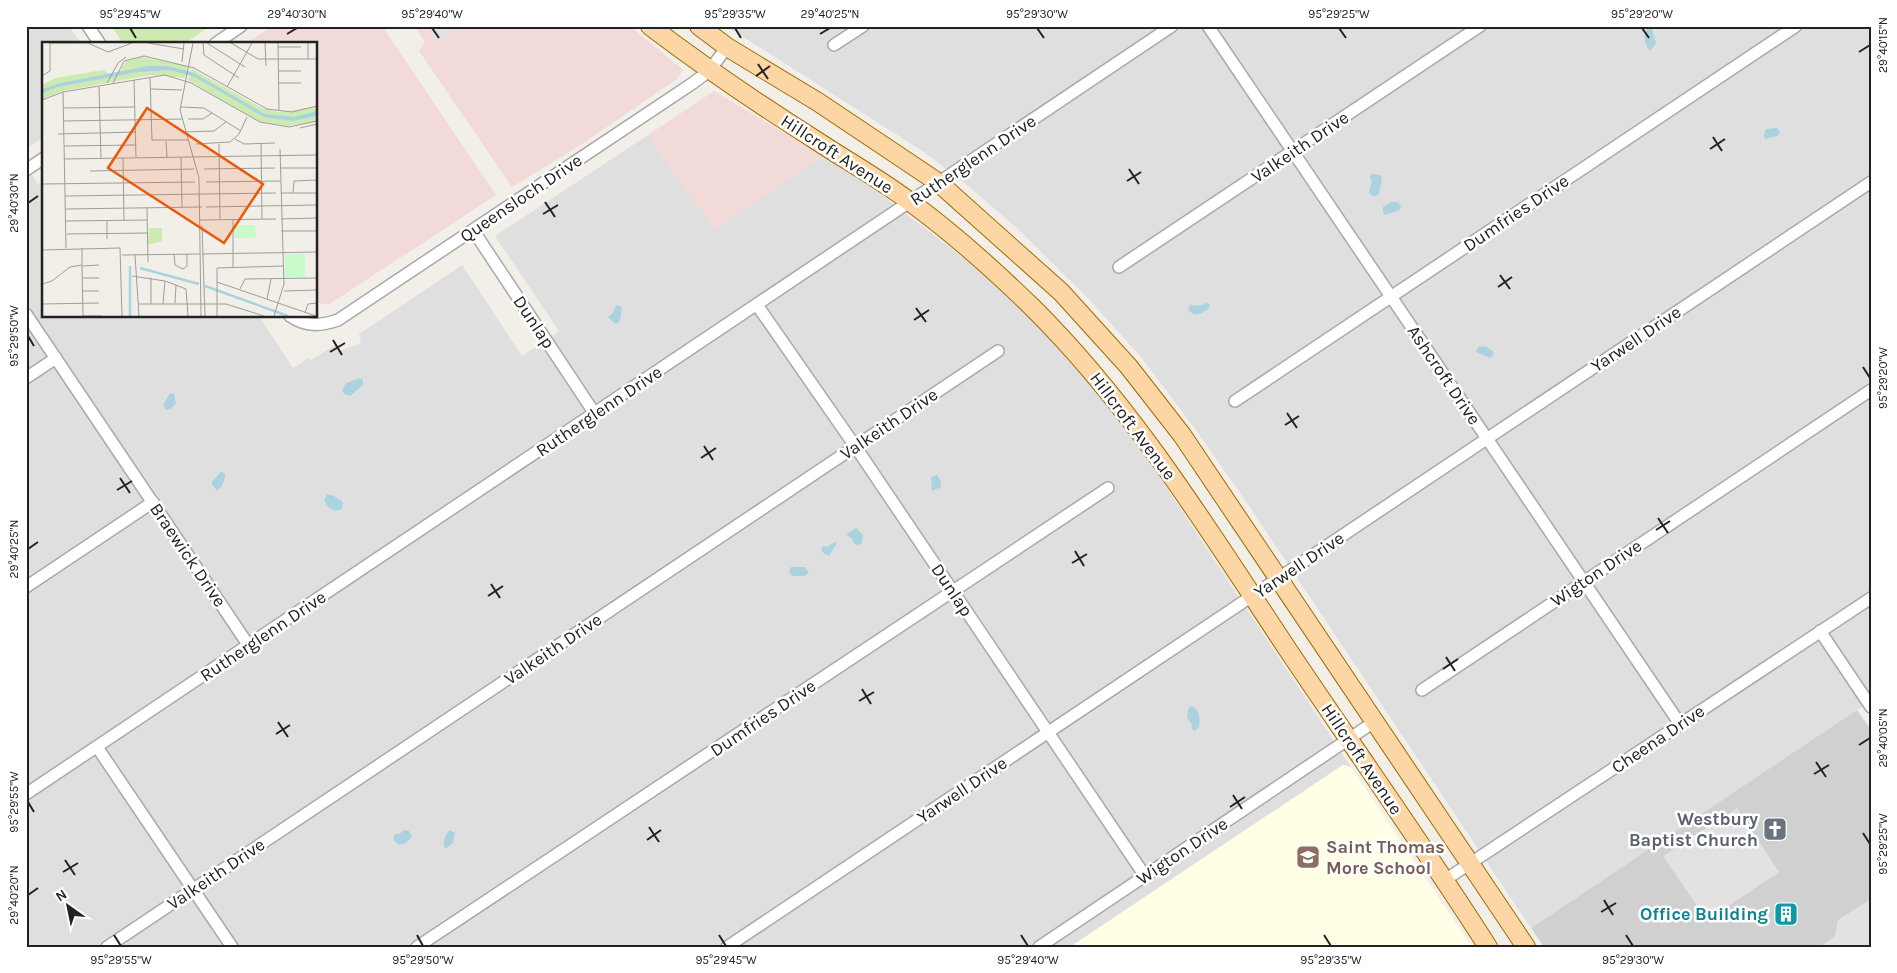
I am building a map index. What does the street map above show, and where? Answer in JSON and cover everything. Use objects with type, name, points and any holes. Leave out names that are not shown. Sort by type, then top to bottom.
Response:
[{"type":"main road","name":"Hillcroft Avenue","points":[[650,26],[710,71],[911,202],[972,252],[1031,306],[1077,353],[1124,410],[1177,483],[1348,740],[1445,880],[1488,947]]},
{"type":"main road","name":"Hillcroft Avenue","points":[[699,26],[727,47],[818,102],[939,183],[1061,292],[1130,367],[1182,435],[1526,947]]},
{"type":"street","points":[[88,26],[99,42]]},
{"type":"street","points":[[218,42],[241,26]]},
{"type":"street","points":[[834,45],[863,26]]},
{"type":"street","name":"Rutherglenn Drive","points":[[26,794],[1172,26]]},
{"type":"street","name":"Ashcroft Drive","points":[[1208,26],[1680,724]]},
{"type":"street","name":"Valkeith Drive","points":[[1119,268],[1480,26]]},
{"type":"street","name":"Dumfries Drive","points":[[1235,401],[1796,26]]},
{"type":"street","name":"Queensloch Drive","points":[[294,318],[303,323],[324,325],[338,320],[710,71],[727,47]]},
{"type":"street","points":[[26,170],[42,159]]},
{"type":"street","name":"Yarwell Drive","points":[[727,947],[1871,182]]},
{"type":"street","name":"Dunlap","points":[[473,230],[595,414]]},
{"type":"street","name":"Dunlap","points":[[757,305],[855,446],[1145,876]]},
{"type":"street","name":"Braewick Drive","points":[[26,314],[249,646]]},
{"type":"street","name":"Valkeith Drive","points":[[107,947],[998,351]]},
{"type":"street","points":[[26,378],[56,358]]},
{"type":"street","name":"Wigton Drive","points":[[1422,690],[1871,390]]},
{"type":"street","name":"Dumfries Drive","points":[[417,947],[1108,488]]},
{"type":"street","points":[[26,587],[153,502]]},
{"type":"street","name":"Cheena Drive","points":[[1445,880],[1871,598]]},
{"type":"street","points":[[1820,631],[1871,707]]},
{"type":"street","name":"Wigton Drive","points":[[1039,947],[1374,722]]},
{"type":"street","points":[[97,747],[232,947]]},
{"type":"shaded area","points":[[26,26],[69,26],[80,42],[42,42],[42,138],[26,149]]},
{"type":"shaded area","points":[[272,26],[382,26],[496,195],[328,305],[318,302],[318,42],[248,42]]},
{"type":"shaded area","points":[[414,26],[630,26],[683,70],[677,79],[582,144],[512,187],[419,51],[425,42]]},
{"type":"shaded area","points":[[440,26],[459,26],[437,41],[431,33]]},
{"type":"shaded area","points":[[726,26],[1871,26],[1871,701],[1531,928],[1243,497],[1141,357],[1087,297],[1019,230],[973,190],[927,154]]},
{"type":"shaded area","points":[[714,91],[823,156],[714,230],[648,135]]},
{"type":"shaded area","points":[[648,135],[714,229],[823,156],[882,195],[971,264],[1035,323],[1094,390],[1147,458],[1351,767],[1343,765],[1070,947],[26,947],[26,167],[38,184],[42,181],[42,318],[260,318],[293,368],[309,358],[311,360],[335,345],[340,351],[361,343],[359,334],[462,265],[522,356],[559,331],[495,236]]},
{"type":"shaded area","name":"Westbury Baptist Church","points":[[1857,710],[1871,730],[1871,947],[1544,947],[1531,928]]},
{"type":"shaded area","name":"Saint Thomas More School","points":[[1343,765],[1351,767],[1472,947],[1070,947]]},
{"type":"shaded area","points":[[1737,808],[1779,872],[1721,911],[1702,913],[1663,856]]},
{"type":"shaded area","points":[[1871,899],[1871,947],[1820,947],[1835,936],[1838,920]]},
{"type":"green space","points":[[112,26],[210,26],[187,42],[122,42]]},
{"type":"water","points":[[1648,28],[1652,29],[1656,43],[1650,51],[1645,40]]},
{"type":"water","points":[[1777,128],[1780,132],[1778,136],[1765,139],[1766,129]]},
{"type":"water","points":[[1373,174],[1380,175],[1382,178],[1379,194],[1376,196],[1372,196],[1369,193],[1372,180],[1370,176]]},
{"type":"water","points":[[1391,202],[1398,202],[1401,206],[1400,210],[1385,215],[1383,207]]},
{"type":"water","points":[[1207,303],[1210,305],[1209,308],[1202,313],[1195,314],[1189,311],[1188,308],[1191,305],[1198,306]]},
{"type":"water","points":[[616,305],[622,309],[620,321],[617,324],[608,317],[613,313]]},
{"type":"water","points":[[1485,346],[1493,351],[1494,354],[1490,358],[1476,352],[1478,347]]},
{"type":"water","points":[[360,378],[363,380],[363,385],[350,396],[344,394],[342,390],[346,383]]},
{"type":"water","points":[[170,393],[174,394],[176,403],[171,409],[166,410],[163,405]]},
{"type":"water","points":[[221,472],[225,473],[225,477],[217,491],[211,483]]},
{"type":"water","points":[[937,475],[941,481],[941,487],[932,491],[931,477]]},
{"type":"water","points":[[327,494],[343,502],[342,509],[335,511],[328,507],[324,500]]},
{"type":"water","points":[[856,528],[863,535],[862,543],[858,545],[854,544],[852,539],[846,534]]},
{"type":"water","points":[[834,542],[837,543],[829,556],[822,552],[822,547],[829,546]]},
{"type":"water","points":[[791,567],[805,567],[809,573],[804,576],[792,576],[789,571]]},
{"type":"water","points":[[1192,706],[1197,710],[1199,718],[1199,727],[1194,731],[1187,718],[1188,709]]},
{"type":"water","points":[[405,830],[409,831],[412,837],[406,843],[399,845],[393,839],[395,834]]},
{"type":"water","points":[[450,830],[455,833],[453,843],[445,849],[444,839]]},
{"type":"place","name":"Westbury Baptist Church","points":[[1775,829]]},
{"type":"place","name":"Saint Thomas More School","points":[[1308,857]]},
{"type":"place","name":"Office Building","points":[[1786,914]]}]
